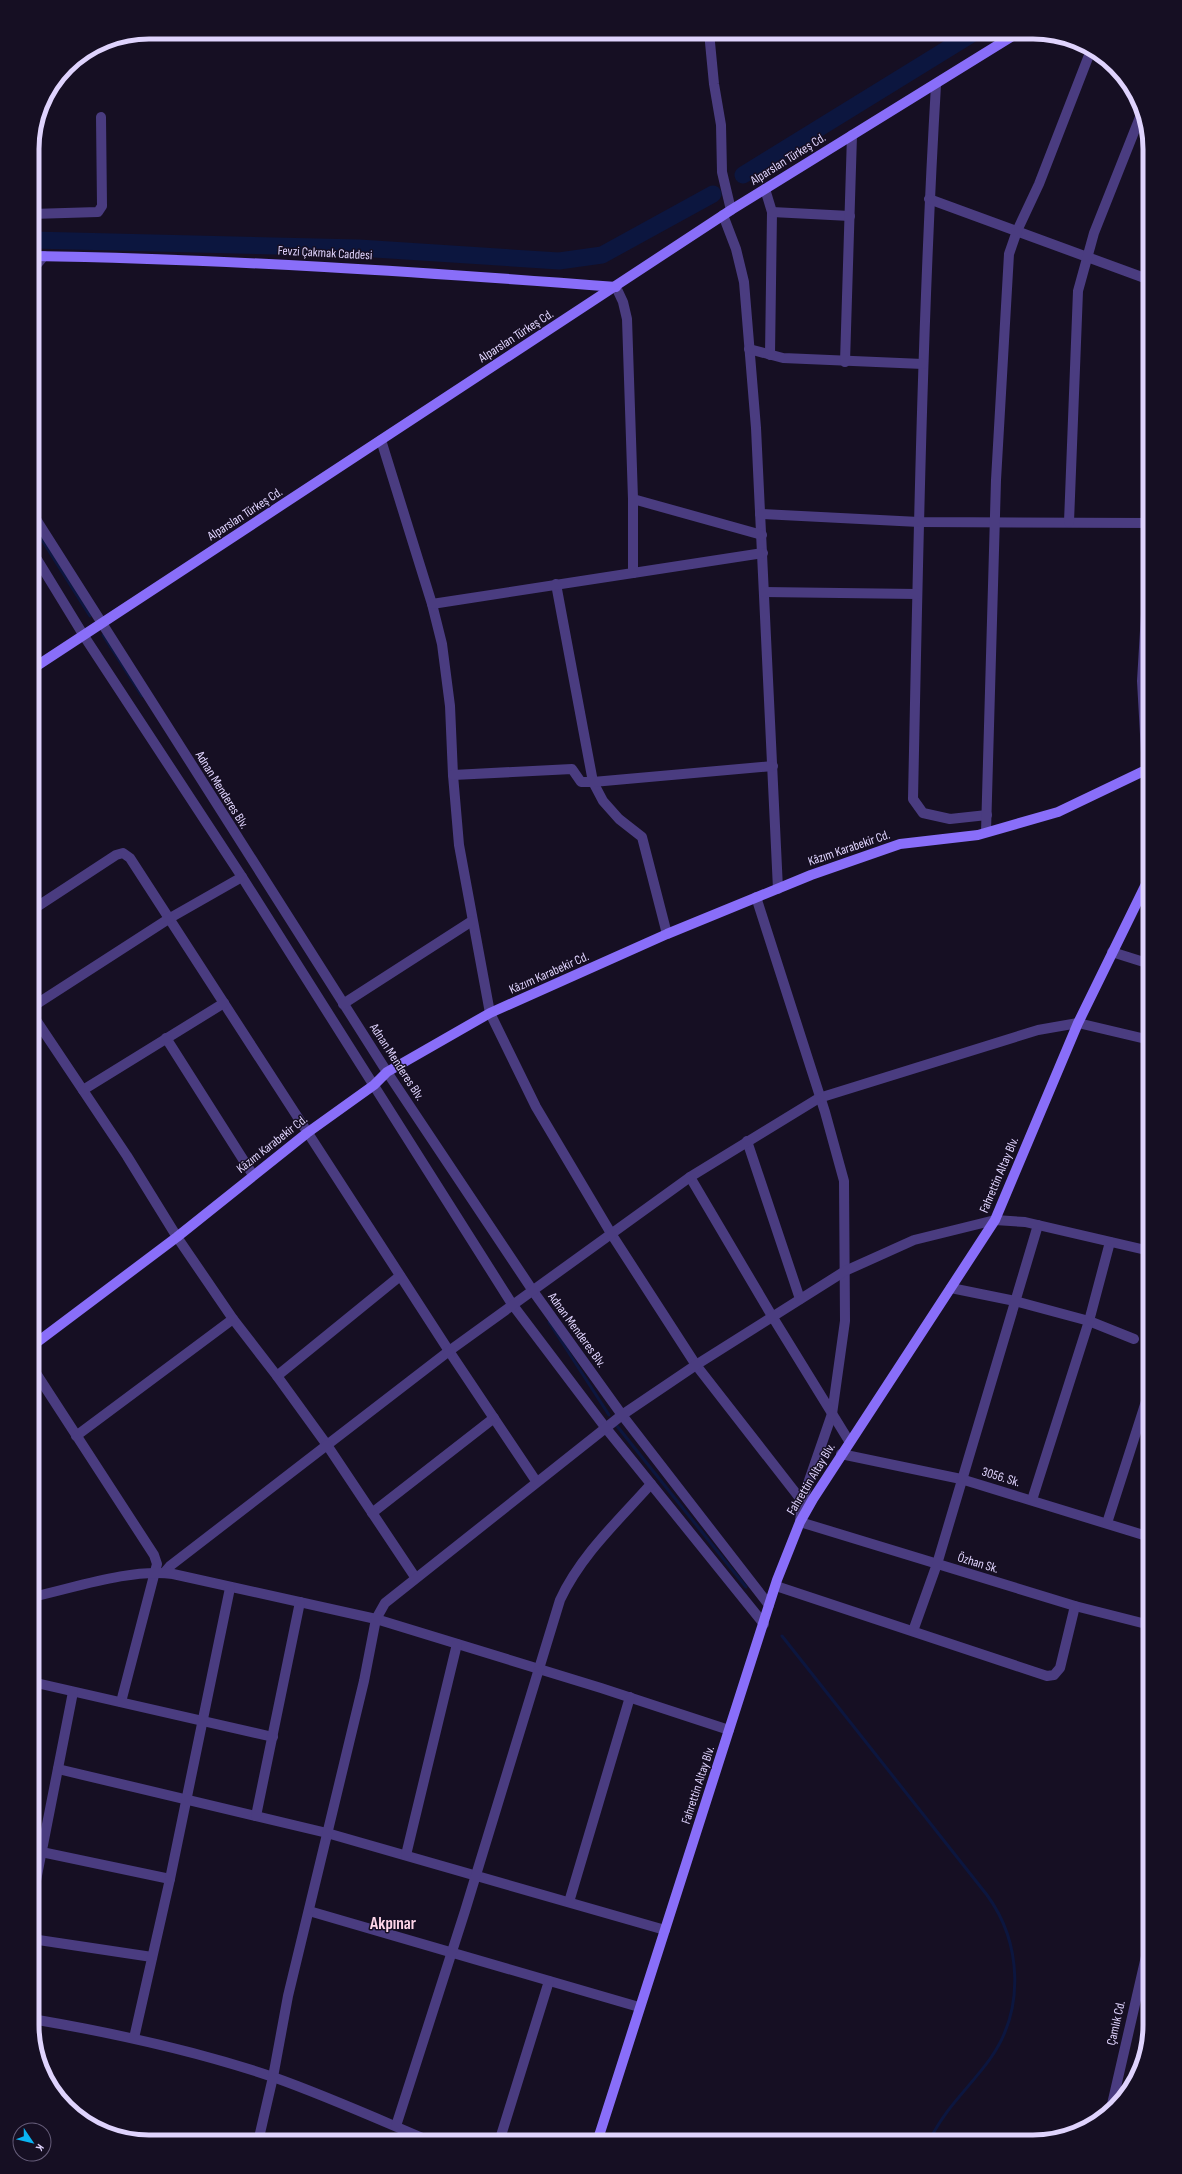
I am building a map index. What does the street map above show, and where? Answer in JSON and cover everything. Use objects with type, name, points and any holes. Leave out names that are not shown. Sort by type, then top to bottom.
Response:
[{"type":"street","points":[[710,39],[714,84],[721,125],[722,172],[727,213],[744,282],[762,535],[778,889]]},
{"type":"street","name":"Alparslan Türkeş Cd.","points":[[39,665],[764,189],[936,85],[1008,39]]},
{"type":"street","points":[[986,832],[994,523],[1009,254],[1017,231],[1039,184],[1089,55]]},
{"type":"street","points":[[936,85],[929,199],[923,364],[913,799],[923,813],[950,819],[987,815]]},
{"type":"street","points":[[39,214],[98,212],[102,206],[101,118]]},
{"type":"street","points":[[1069,522],[1078,291],[1094,233],[1139,120]]},
{"type":"street","points":[[845,362],[852,135]]},
{"type":"street","points":[[764,189],[772,212],[770,355]]},
{"type":"street","points":[[929,199],[1143,277]]},
{"type":"street","points":[[772,212],[850,216]]},
{"type":"street","name":"Fevzi Çakmak Caddesi","points":[[39,256],[220,260],[318,265],[616,287]]},
{"type":"street","points":[[39,262],[44,256]]},
{"type":"street","points":[[616,287],[627,319],[633,500],[633,573]]},
{"type":"street","points":[[749,349],[783,358],[845,362],[923,364]]},
{"type":"street","points":[[381,440],[432,604],[447,675],[459,845],[490,1014],[536,1107],[612,1235],[696,1364],[802,1501]]},
{"type":"street","points":[[633,500],[762,535]]},
{"type":"street","points":[[760,514],[919,522],[1143,523]]},
{"type":"street","name":"Adnan Menderes Blv.","points":[[39,524],[343,1004],[533,1291],[622,1415],[770,1605]]},
{"type":"street","points":[[432,604],[763,553]]},
{"type":"street","points":[[39,562],[84,636],[242,877],[512,1304],[605,1427],[764,1624]]},
{"type":"street","points":[[556,584],[593,782],[604,801],[619,819],[642,837],[667,934]]},
{"type":"street","points":[[764,592],[917,594]]},
{"type":"street","points":[[1143,664],[1143,696]]},
{"type":"street","points":[[453,775],[572,769],[581,782],[593,782],[773,766]]},
{"type":"street","name":"Kâzım Karabekir Cd.","points":[[39,1341],[177,1237],[307,1133],[374,1085],[387,1072],[490,1014],[667,934],[811,875],[900,844],[986,832],[1058,812],[1143,771]]},
{"type":"street","points":[[39,905],[116,855],[123,853],[133,861],[307,1133],[449,1351],[536,1481]]},
{"type":"street","points":[[39,1002],[170,918],[242,877]]},
{"type":"street","name":"Fahrettin Altay Blv.","points":[[599,2135],[639,2007],[776,1586],[800,1522],[849,1441],[995,1220],[1078,1023],[1143,890]]},
{"type":"street","points":[[756,897],[844,1181],[845,1322],[832,1414],[802,1501],[800,1522]]},
{"type":"street","points":[[343,1004],[472,921]]},
{"type":"street","points":[[1112,952],[1143,962]]},
{"type":"street","points":[[83,1090],[224,1002]]},
{"type":"street","points":[[160,1573],[512,1304],[533,1291],[612,1235],[690,1177],[819,1098],[1038,1030],[1078,1023],[1143,1038]]},
{"type":"street","points":[[39,1024],[127,1156],[177,1237],[234,1319],[327,1445],[415,1577]]},
{"type":"street","points":[[166,1038],[254,1175]]},
{"type":"street","points":[[748,1141],[800,1299]]},
{"type":"street","points":[[690,1177],[772,1316],[849,1441]]},
{"type":"street","points":[[260,2135],[273,2077],[288,1996],[364,1681],[376,1619],[384,1603],[605,1427],[696,1364],[845,1271],[914,1240],[995,1220],[1011,1220],[1038,1225],[1143,1249]]},
{"type":"street","points":[[913,1631],[937,1564],[961,1479],[1038,1225]]},
{"type":"street","points":[[1032,1500],[1090,1322],[1110,1242]]},
{"type":"street","points":[[277,1376],[400,1276]]},
{"type":"street","points":[[951,1288],[1015,1301],[1090,1322],[1134,1339]]},
{"type":"street","points":[[76,1436],[234,1319]]},
{"type":"street","points":[[39,1378],[154,1555],[160,1573],[121,1702]]},
{"type":"street","points":[[1107,1523],[1143,1411]]},
{"type":"street","points":[[372,1513],[494,1418]]},
{"type":"street","name":"3056. Sk.","points":[[841,1454],[961,1479],[1143,1535]]},
{"type":"street","points":[[396,2126],[452,1952],[560,1600],[574,1574],[587,1556],[651,1484]]},
{"type":"street","name":"Özhan Sk.","points":[[800,1522],[1075,1606],[1143,1623]]},
{"type":"street","points":[[39,1595],[136,1574],[160,1573],[376,1619],[538,1668],[729,1730]]},
{"type":"street","points":[[776,1586],[1047,1676],[1052,1676],[1061,1664],[1075,1606]]},
{"type":"street","points":[[134,2038],[170,1879],[230,1588]]},
{"type":"street","points":[[256,1816],[300,1602]]},
{"type":"street","points":[[406,1855],[458,1644]]},
{"type":"street","points":[[39,1684],[273,1737]]},
{"type":"street","points":[[39,1843],[58,1769],[73,1692]]},
{"type":"street","points":[[568,1902],[630,1697]]},
{"type":"street","points":[[58,1769],[327,1833],[665,1930]]},
{"type":"street","points":[[39,1851],[170,1879]]},
{"type":"street","points":[[309,1911],[639,2007]]},
{"type":"street","points":[[39,1940],[152,1957]]},
{"type":"street","name":"Çamlık Cd.","points":[[1113,2100],[1143,1969]]},
{"type":"street","points":[[501,2135],[549,1981]]},
{"type":"street","points":[[39,2020],[134,2038],[218,2060],[273,2077],[416,2135]]},
{"type":"waterway","points":[[743,175],[964,39]]},
{"type":"waterway","points":[[39,240],[359,248],[559,261],[602,255],[713,194]]},
{"type":"waterway","points":[[39,535],[90,616]]},
{"type":"waterway","points":[[103,635],[142,696]]},
{"type":"waterway","points":[[549,1322],[609,1415]]},
{"type":"waterway","points":[[617,1426],[746,1587]]},
{"type":"waterway","points":[[782,1636],[987,1895],[999,1914],[1007,1934],[1013,1955],[1015,1977],[1014,1998],[1009,2019],[1001,2040],[990,2059],[949,2109],[932,2135]]},
{"type":"district","name":"Akpınar","points":[[393,1924]]}]
